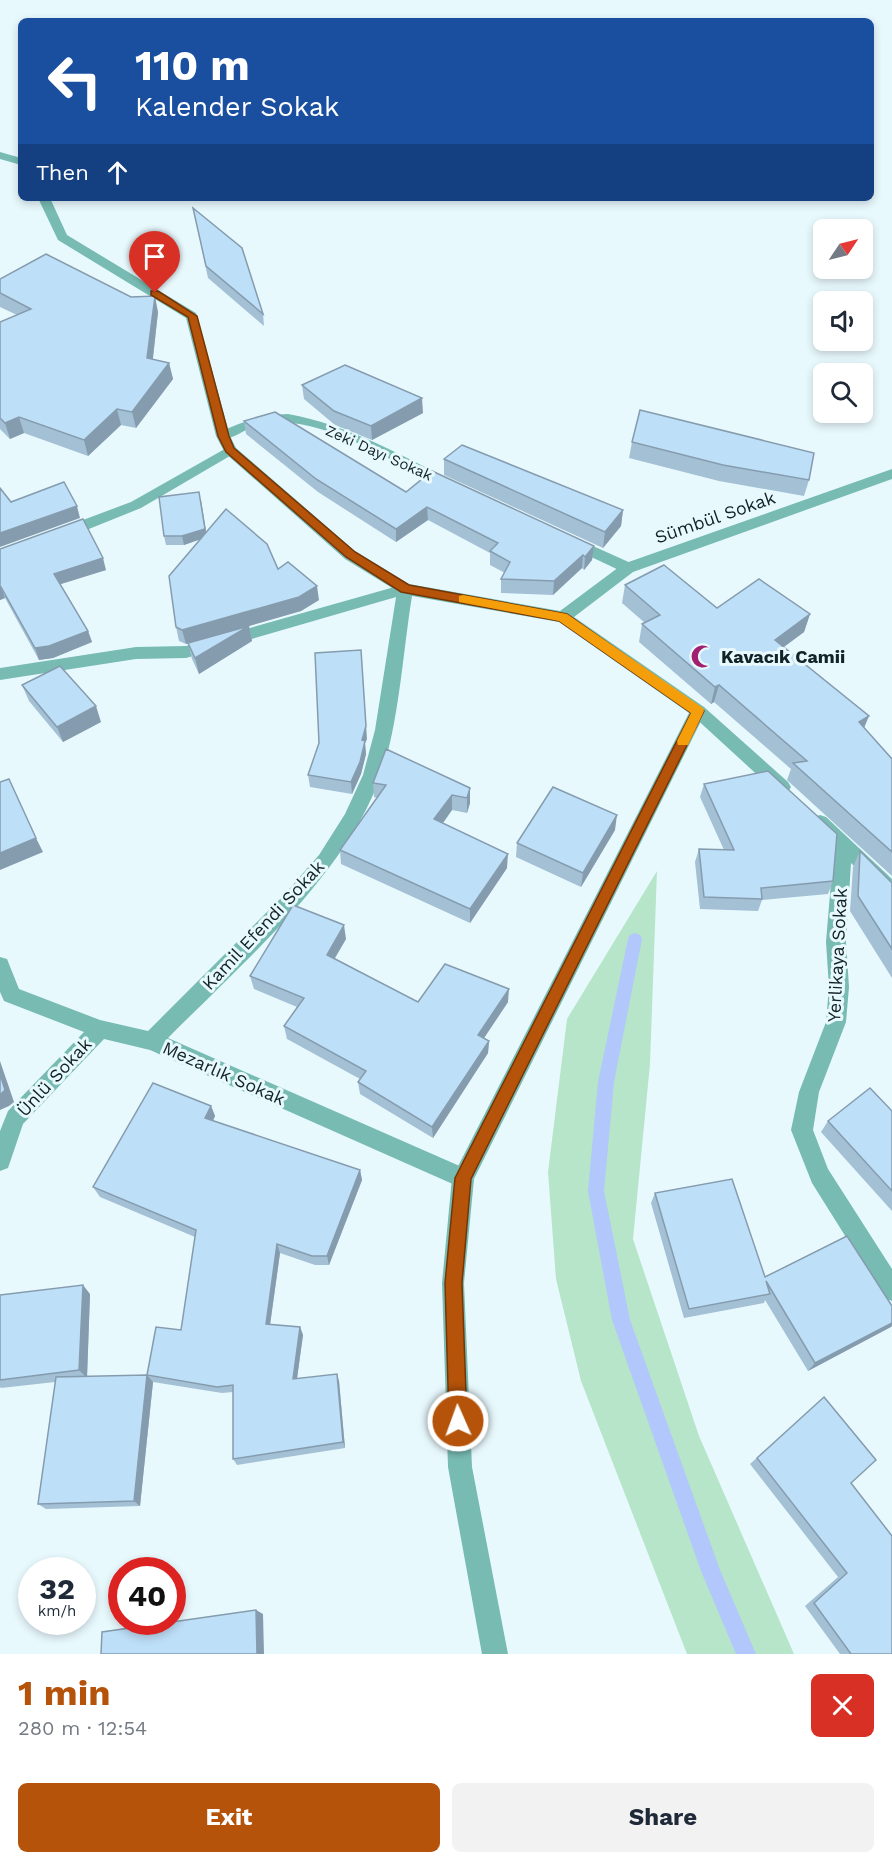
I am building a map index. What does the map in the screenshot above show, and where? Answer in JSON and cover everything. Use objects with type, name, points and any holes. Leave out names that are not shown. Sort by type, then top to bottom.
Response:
[{"type":"street","points":[[0,155],[18,161]]},
{"type":"street","points":[[45,201],[62,237],[192,316],[227,443],[351,555],[405,589],[562,617],[698,711],[792,796]]},
{"type":"street","name":"Zeki Dayı Sokak","points":[[54,536],[136,505],[265,419],[288,418],[310,422],[382,450],[461,490]]},
{"type":"street","name":"Sümbül Sokak","points":[[562,617],[628,568],[892,474]]},
{"type":"street","points":[[555,534],[628,568]]},
{"type":"street","points":[[0,674],[136,654],[186,652],[405,589]]},
{"type":"street","name":"Kamil Efendi Sokak","points":[[152,1041],[290,902],[325,860],[352,818],[372,775],[383,730],[405,589]]},
{"type":"street","points":[[495,1654],[460,1467],[453,1283],[463,1178],[698,711]]},
{"type":"street","points":[[809,812],[892,891]]},
{"type":"street","name":"Yerlikaya Sokak","points":[[843,843],[836,942],[839,987],[836,1022],[809,1092],[802,1130],[820,1176],[892,1290]]},
{"type":"street","name":"Mezarlık Sokak","points":[[0,965],[11,995],[100,1029],[152,1041],[463,1178]]},
{"type":"street","name":"Ünlü Sokak","points":[[0,1161],[15,1118],[100,1029]]},
{"type":"green space","points":[[657,871],[650,1064],[633,1239],[699,1436],[794,1654],[687,1654],[581,1381],[556,1279],[548,1172],[567,1019]]},
{"type":"building","points":[[193,208],[242,248],[263,314],[206,266]]},
{"type":"building","points":[[46,254],[131,297],[155,296],[147,358],[169,363],[132,412],[117,409],[84,440],[19,417],[5,423],[0,418],[0,322],[31,309],[0,293],[0,279]]},
{"type":"building","points":[[345,365],[422,398],[371,426],[334,411],[302,385]]},
{"type":"building","points":[[640,410],[814,453],[809,480],[723,465],[632,442]]},
{"type":"building","points":[[275,412],[406,492],[432,471],[594,546],[585,557],[583,555],[554,581],[501,579],[510,562],[490,551],[498,543],[427,507],[396,529],[316,479],[244,421]]},
{"type":"building","points":[[462,445],[623,510],[605,532],[444,459]]},
{"type":"building","points":[[64,482],[77,506],[0,533],[0,488],[11,502]]},
{"type":"building","points":[[199,492],[205,529],[182,536],[164,536],[159,497]]},
{"type":"building","points":[[226,509],[267,544],[278,569],[288,562],[317,586],[299,597],[182,630],[176,627],[169,576]]},
{"type":"building","points":[[83,519],[103,558],[54,574],[88,631],[49,646],[35,648],[0,587],[0,549]]},
{"type":"building","points":[[664,565],[717,608],[759,579],[810,614],[775,640],[869,716],[859,722],[892,759],[892,852],[793,763],[807,761],[719,685],[715,687],[642,624],[660,615],[625,585]]},
{"type":"building","points":[[249,626],[195,658],[188,643]]},
{"type":"building","points":[[361,650],[366,726],[360,762],[351,782],[308,775],[319,743],[315,653]]},
{"type":"building","points":[[60,666],[96,706],[57,727],[22,685]]},
{"type":"building","points":[[386,749],[470,788],[467,798],[452,795],[434,819],[508,854],[470,909],[340,850],[386,785],[373,783]]},
{"type":"building","points":[[768,771],[837,834],[833,881],[761,888],[762,899],[704,897],[699,849],[734,850],[704,784]]},
{"type":"building","points":[[9,779],[36,838],[0,853],[0,782]]},
{"type":"building","points":[[553,787],[617,815],[583,873],[517,843]]},
{"type":"building","points":[[860,851],[892,883],[892,949],[858,896]]},
{"type":"building","points":[[293,905],[344,925],[327,955],[418,1002],[445,964],[509,989],[478,1035],[489,1041],[432,1127],[358,1082],[366,1071],[284,1026],[304,998],[250,976]]},
{"type":"building","points":[[0,1074],[5,1090],[0,1095]]},
{"type":"building","points":[[153,1083],[211,1106],[205,1118],[360,1170],[327,1256],[312,1256],[277,1244],[266,1324],[300,1327],[293,1379],[337,1374],[343,1442],[233,1459],[233,1385],[217,1387],[147,1375],[156,1327],[181,1330],[196,1230],[93,1187]]},
{"type":"building","points":[[870,1088],[892,1111],[892,1191],[828,1121]]},
{"type":"building","points":[[732,1179],[765,1277],[847,1236],[892,1306],[892,1323],[815,1363],[766,1281],[770,1294],[689,1309],[655,1193]]},
{"type":"building","points":[[83,1285],[79,1370],[0,1380],[0,1295]]},
{"type":"building","points":[[147,1375],[134,1501],[38,1504],[56,1377]]},
{"type":"building","points":[[824,1397],[876,1460],[851,1483],[892,1536],[892,1654],[851,1654],[814,1603],[847,1573],[757,1458]]},
{"type":"building","points":[[256,1610],[257,1654],[101,1654],[102,1632],[108,1631],[108,1635],[186,1635],[186,1620]]},
{"type":"waterway","points":[[635,939],[606,1082],[596,1191],[621,1320],[711,1571],[746,1654]]},
{"type":"slow traffic","points":[[463,599],[562,617],[698,711],[683,741]]},
{"type":"place","name":"Kavacık Camii","points":[[703,656]]},
{"type":"route","points":[[155,293],[192,316],[223,436],[230,450],[351,555],[405,589],[562,617],[698,711],[463,1178],[453,1283],[458,1421]]}]
